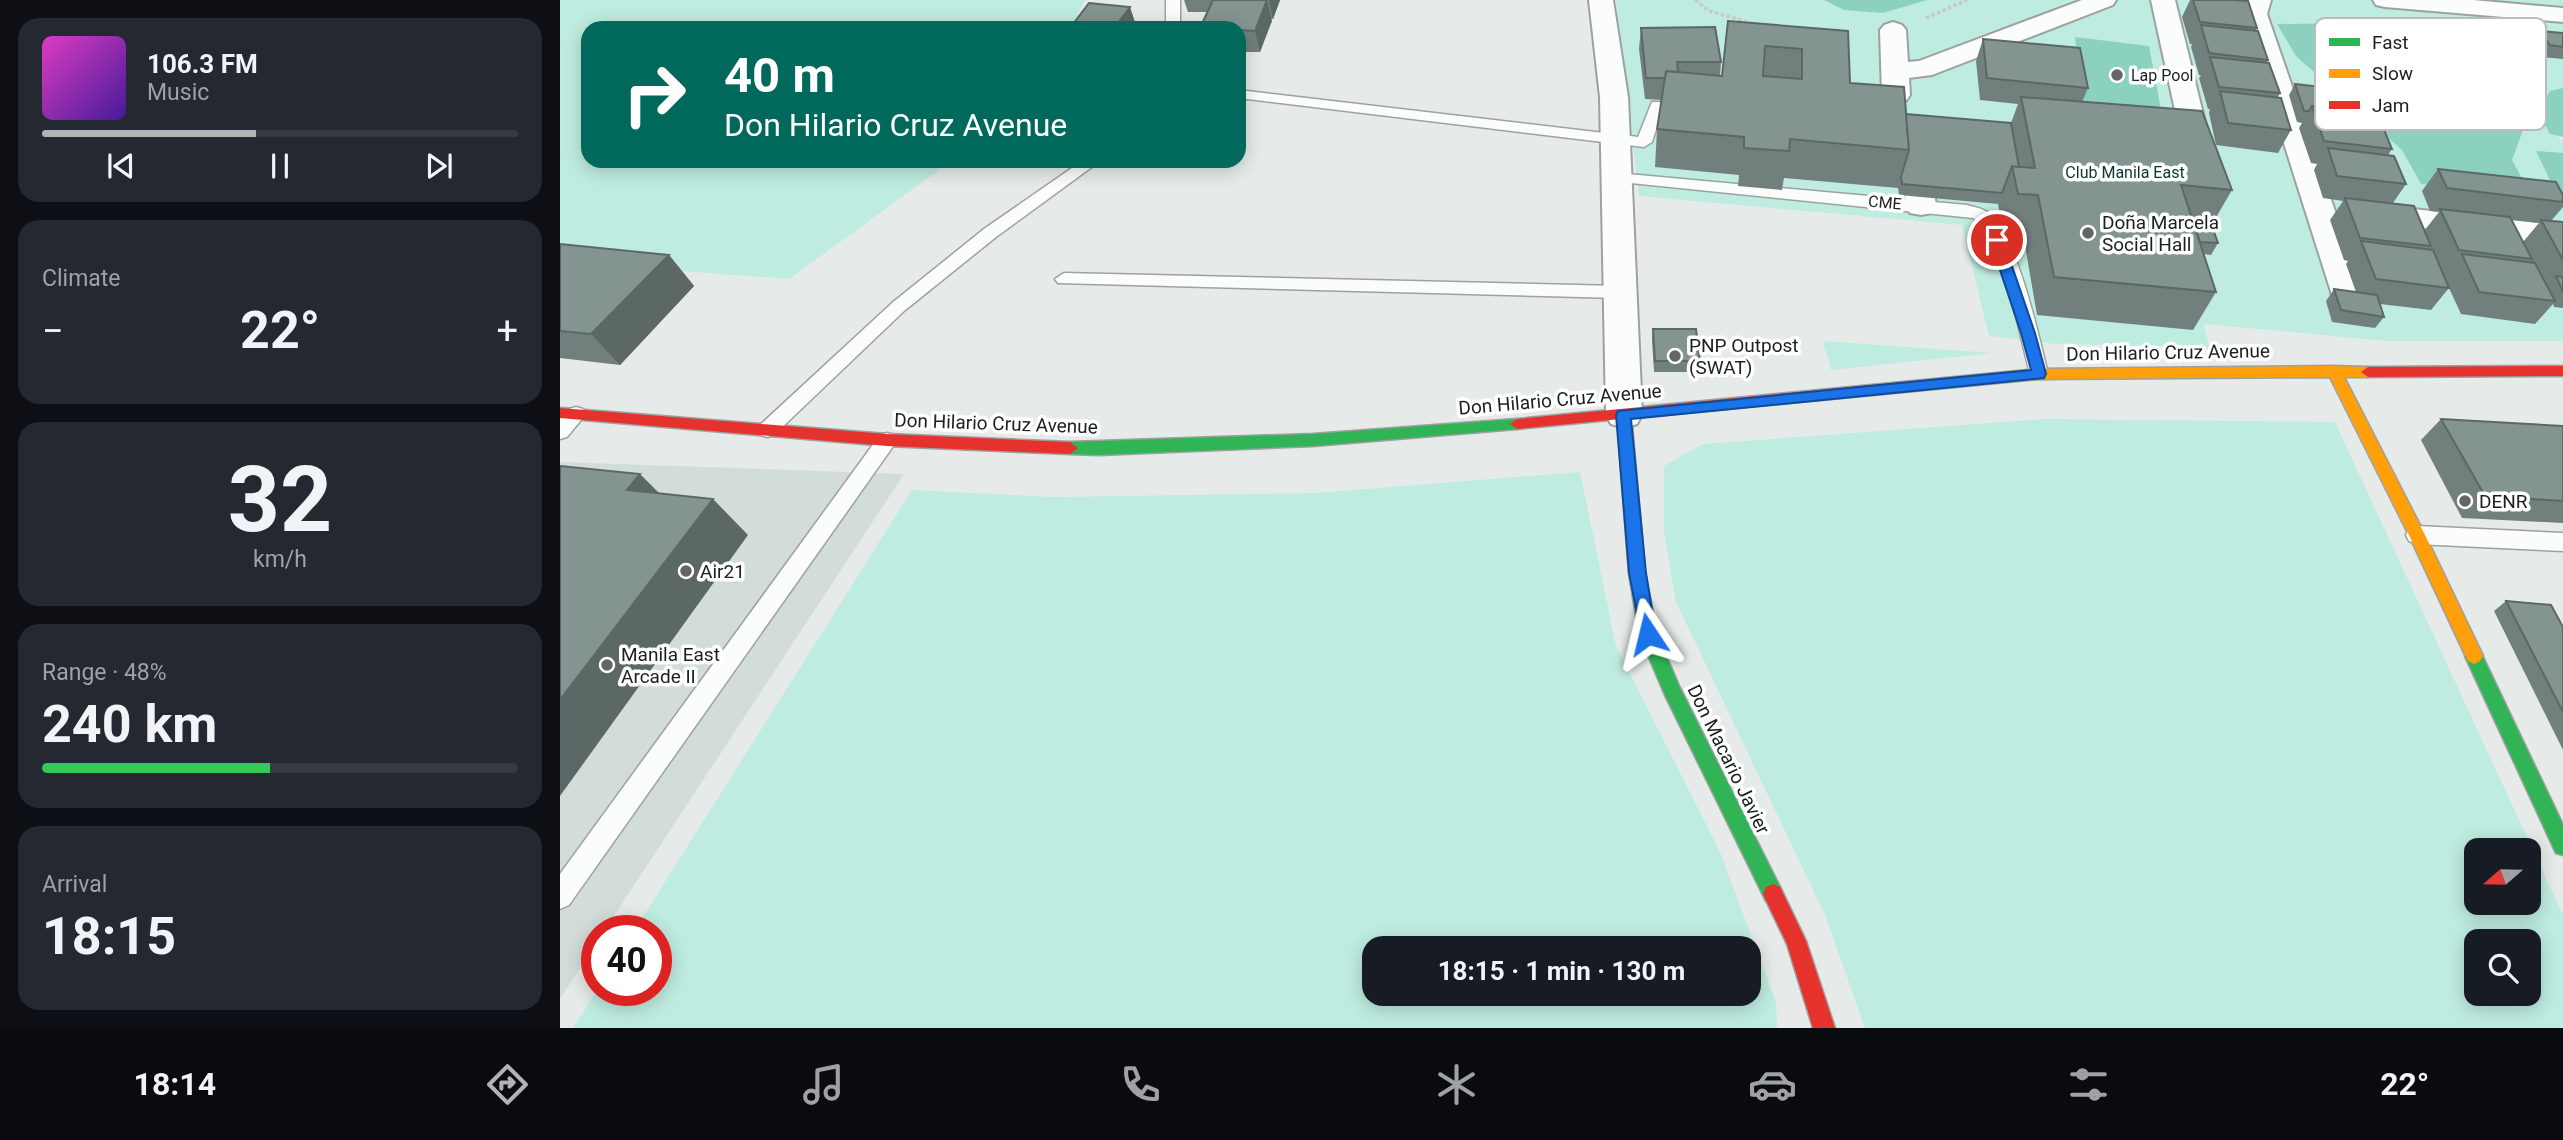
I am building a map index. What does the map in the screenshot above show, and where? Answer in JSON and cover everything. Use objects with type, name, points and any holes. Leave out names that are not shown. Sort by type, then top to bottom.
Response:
[{"type":"street","points":[[1601,0],[1614,97],[1624,415]]},
{"type":"street","points":[[1895,71],[1923,69],[2104,0]]},
{"type":"street","points":[[2163,0],[2196,142]]},
{"type":"street","points":[[2259,0],[2255,14],[2348,295]]},
{"type":"street","points":[[2385,0],[2563,15]]},
{"type":"street","points":[[1893,30],[1898,122],[1912,128],[1921,206]]},
{"type":"street","points":[[2318,208],[2563,236]]},
{"type":"street","points":[[2334,371],[2417,535],[2563,846]]},
{"type":"street","name":"Don Hilario Cruz Avenue","points":[[568,414],[887,440],[1099,449],[1313,440],[1624,415],[2039,374],[2563,371]]},
{"type":"street","name":"Don Macario Javier","points":[[1624,415],[1637,573],[1648,634],[1671,689],[1796,941],[1824,1028]]},
{"type":"lane","points":[[1173,0],[1173,21]]},
{"type":"lane","points":[[1246,95],[1644,142],[1657,105]]},
{"type":"lane","points":[[767,430],[898,307],[990,233],[1082,168]]},
{"type":"lane","name":"CME","points":[[1618,178],[1967,210],[1982,216],[1990,225],[2004,255],[2039,374]]},
{"type":"lane","points":[[1064,279],[1619,292]]},
{"type":"lane","points":[[560,432],[568,414]]},
{"type":"lane","points":[[560,896],[887,440]]},
{"type":"lane","points":[[2417,535],[2563,542]]},
{"type":"lane","points":[[2536,790],[2563,792]]},
{"type":"path","points":[[1695,0],[1709,11],[1758,25]]},
{"type":"shaded area","points":[[1824,0],[1927,0],[1883,13],[1844,10]]},
{"type":"shaded area","points":[[2315,23],[2315,73],[2296,56],[2277,24]]},
{"type":"shaded area","name":"Lap Pool","points":[[2075,37],[2149,46],[2162,115],[2083,105]]},
{"type":"shaded area","points":[[2379,130],[2523,130],[2512,160],[2532,197],[2421,184],[2402,150]]},
{"type":"shaded area","points":[[2536,151],[2563,153],[2563,207]]},
{"type":"shaded area","points":[[560,462],[904,474],[615,915],[581,915],[581,967],[560,999]]},
{"type":"green space","points":[[560,0],[1085,0],[1074,21],[581,21],[581,168],[940,168],[789,279],[560,262]]},
{"type":"green space","name":"Club Manila East","points":[[1616,0],[2563,0],[2563,97],[2550,128],[2563,142],[2563,341],[2387,341],[2204,324],[2209,347],[2056,344],[1989,336],[1962,225],[1639,196]]},
{"type":"green space","points":[[1823,341],[1993,353],[1831,370]]},
{"type":"green space","points":[[2046,419],[2335,422],[2527,838],[2464,838],[2464,915],[2541,915],[2541,867],[2563,915],[2563,1028],[1865,1028],[1825,915],[1676,602],[1664,532],[1664,466],[1703,444]]},
{"type":"green space","points":[[1580,472],[1616,646],[1720,852],[1751,936],[1362,936],[1362,1006],[1761,1006],[1761,962],[1776,1002],[1777,1028],[573,1028],[587,1006],[672,1006],[672,915],[644,915],[912,490],[1053,497],[1316,493]]},
{"type":"building","points":[[1213,0],[1267,0],[1255,31],[1246,30],[1246,21],[1203,21]]},
{"type":"building","points":[[2193,0],[2248,1],[2257,28],[2200,22]]},
{"type":"building","points":[[1089,3],[1130,7],[1119,21],[1075,21]]},
{"type":"building","points":[[1728,21],[1848,31],[1850,83],[1904,87],[1909,150],[1790,139],[1789,151],[1744,148],[1744,137],[1657,129],[1666,71],[1722,76]],"holes":[[[1765,46],[1802,49],[1802,79],[1763,76]]]},
{"type":"building","points":[[2201,25],[2258,31],[2268,60],[2209,53]]},
{"type":"building","points":[[1715,27],[1721,62],[1677,62],[1678,72],[1666,71],[1665,78],[1646,78],[1641,28]]},
{"type":"building","points":[[2546,32],[2563,33],[2563,47],[2550,45],[2546,40]]},
{"type":"building","points":[[1983,39],[2080,48],[2088,88],[1987,78]]},
{"type":"building","points":[[2210,57],[2269,63],[2280,93],[2219,87]]},
{"type":"building","points":[[2295,84],[2315,86],[2315,106],[2304,111]]},
{"type":"building","points":[[2220,91],[2281,98],[2291,130],[2228,123]]},
{"type":"building","name":"Doña Marcela Social Hall","points":[[2021,97],[2202,111],[2232,190],[2181,185],[2216,292],[2054,277],[2038,195],[2018,194],[2012,166],[2035,168]]},
{"type":"building","points":[[1906,114],[2011,123],[2019,167],[2012,166],[2002,193],[1902,184],[1901,177],[1909,150]]},
{"type":"building","points":[[2320,130],[2384,130],[2392,149],[2324,141]]},
{"type":"building","points":[[2328,148],[2394,156],[2406,184],[2337,176]]},
{"type":"building","points":[[2438,169],[2556,182],[2563,195],[2563,202],[2447,188]]},
{"type":"building","points":[[2345,198],[2414,206],[2431,246],[2360,238]]},
{"type":"building","points":[[2440,209],[2510,217],[2532,259],[2459,250]]},
{"type":"building","points":[[2193,220],[2210,221],[2218,243],[2200,242]]},
{"type":"building","points":[[2541,220],[2563,222],[2563,260]]},
{"type":"building","points":[[2361,241],[2433,250],[2449,288],[2376,279]]},
{"type":"building","points":[[560,244],[669,255],[591,334],[560,331]]},
{"type":"building","points":[[2462,254],[2535,263],[2555,301],[2479,292]]},
{"type":"building","points":[[2556,276],[2563,277],[2563,292]]},
{"type":"building","points":[[2334,289],[2377,295],[2384,317],[2341,310]]},
{"type":"building","name":"PNP Outpost (SWAT)","points":[[1653,329],[1696,329],[1700,361],[1655,361]]},
{"type":"building","points":[[2441,419],[2563,426],[2563,501],[2485,496]]},
{"type":"building","points":[[560,466],[640,474],[627,490],[713,499],[560,700]]},
{"type":"building","points":[[2506,601],[2551,605],[2563,627],[2563,712]]},
{"type":"waterway","points":[[2563,99],[2556,112],[2563,126]]},
{"type":"traffic: fast","points":[[1624,415],[1637,573],[1648,634],[1671,689],[1773,894]]},
{"type":"traffic: fast","points":[[1070,448],[1313,440],[1517,424]]},
{"type":"traffic: fast","points":[[2474,656],[2563,846]]},
{"type":"traffic: slow","points":[[2334,371],[2417,535],[2474,656]]},
{"type":"traffic: slow","points":[[1976,380],[2039,374],[2368,372]]},
{"type":"traffic: jam","points":[[2368,372],[2563,371]]},
{"type":"traffic: jam","points":[[1517,424],[1976,380]]},
{"type":"traffic: jam","points":[[560,413],[887,440],[1070,448]]},
{"type":"traffic: jam","points":[[1773,894],[1796,941],[1824,1028]]},
{"type":"place","name":"Lap Pool","points":[[2117,75]]},
{"type":"place","name":"Doña Marcela Social Hall","points":[[2088,233]]},
{"type":"place","name":"PNP Outpost (SWAT)","points":[[1675,356]]},
{"type":"place","name":"DENR","points":[[2465,501]]},
{"type":"place","name":"Air21","points":[[686,571]]},
{"type":"place","name":"Manila East Arcade II","points":[[607,665]]},
{"type":"route","points":[[1648,634],[1637,573],[1624,415],[2039,374],[2004,255],[1997,240]]}]
